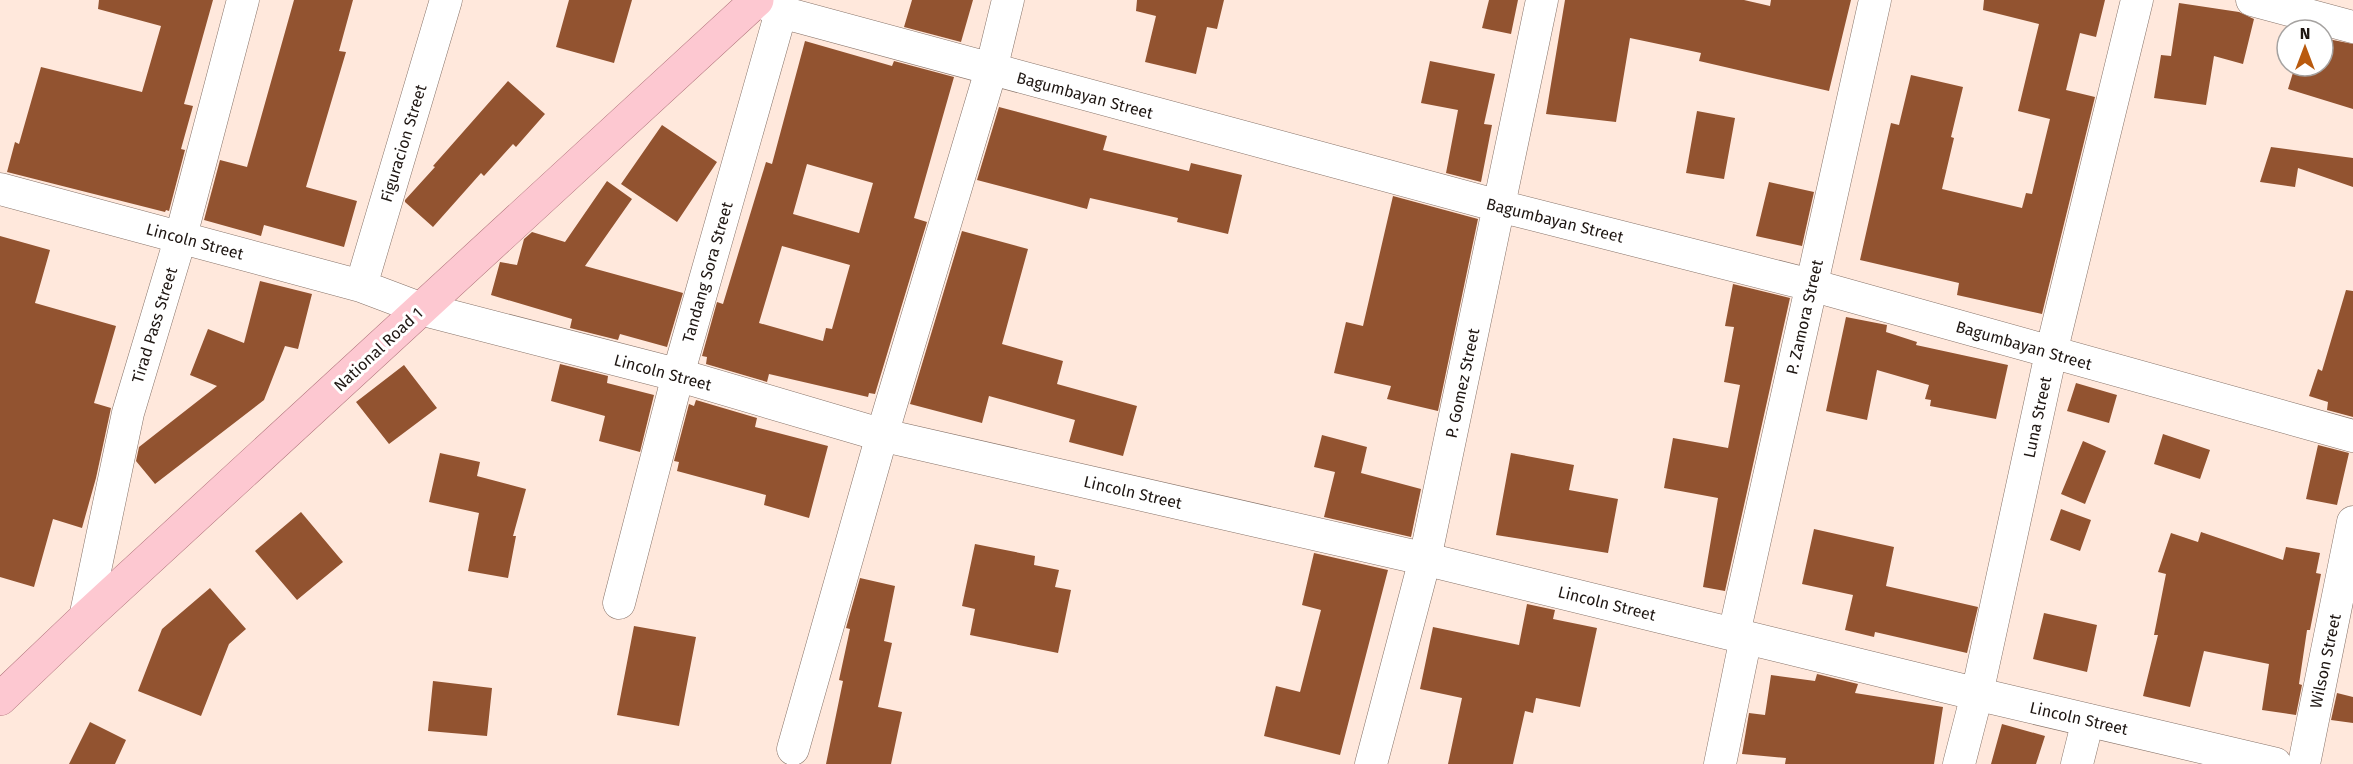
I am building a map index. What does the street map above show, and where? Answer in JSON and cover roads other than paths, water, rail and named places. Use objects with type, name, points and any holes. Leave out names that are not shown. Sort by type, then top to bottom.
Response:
[{"type":"main road","name":"National Road 1","points":[[0,699],[422,309],[765,4]]},
{"type":"street","name":"Tirad Pass Street","points":[[85,618],[128,413],[181,236],[243,0]]},
{"type":"street","name":"Figuracion Street","points":[[361,286],[446,0]]},
{"type":"street","points":[[793,749],[882,435],[991,70],[1008,0]]},
{"type":"street","name":"P. Gomez Street","points":[[1371,764],[1425,559],[1542,0]]},
{"type":"street","name":"P. Zamora Street","points":[[1720,764],[1740,635],[1811,285],[1875,0]]},
{"type":"street","name":"Luna Street","points":[[1959,764],[1977,694],[2051,353],[2137,0]]},
{"type":"street","points":[[2252,0],[2353,27]]},
{"type":"street","name":"Bagumbayan Street","points":[[765,4],[991,70],[1499,206],[1811,285],[2353,436]]},
{"type":"street","name":"Tandang Sora Street","points":[[619,603],[678,375],[765,4]]},
{"type":"street","name":"Lincoln Street","points":[[0,189],[361,286],[422,309],[678,375],[882,435],[1425,559],[1977,694],[2276,764]]},
{"type":"street","name":"Wilson Street","points":[[2304,764],[2353,522]]},
{"type":"street","points":[[2077,764],[2088,720]]}]
